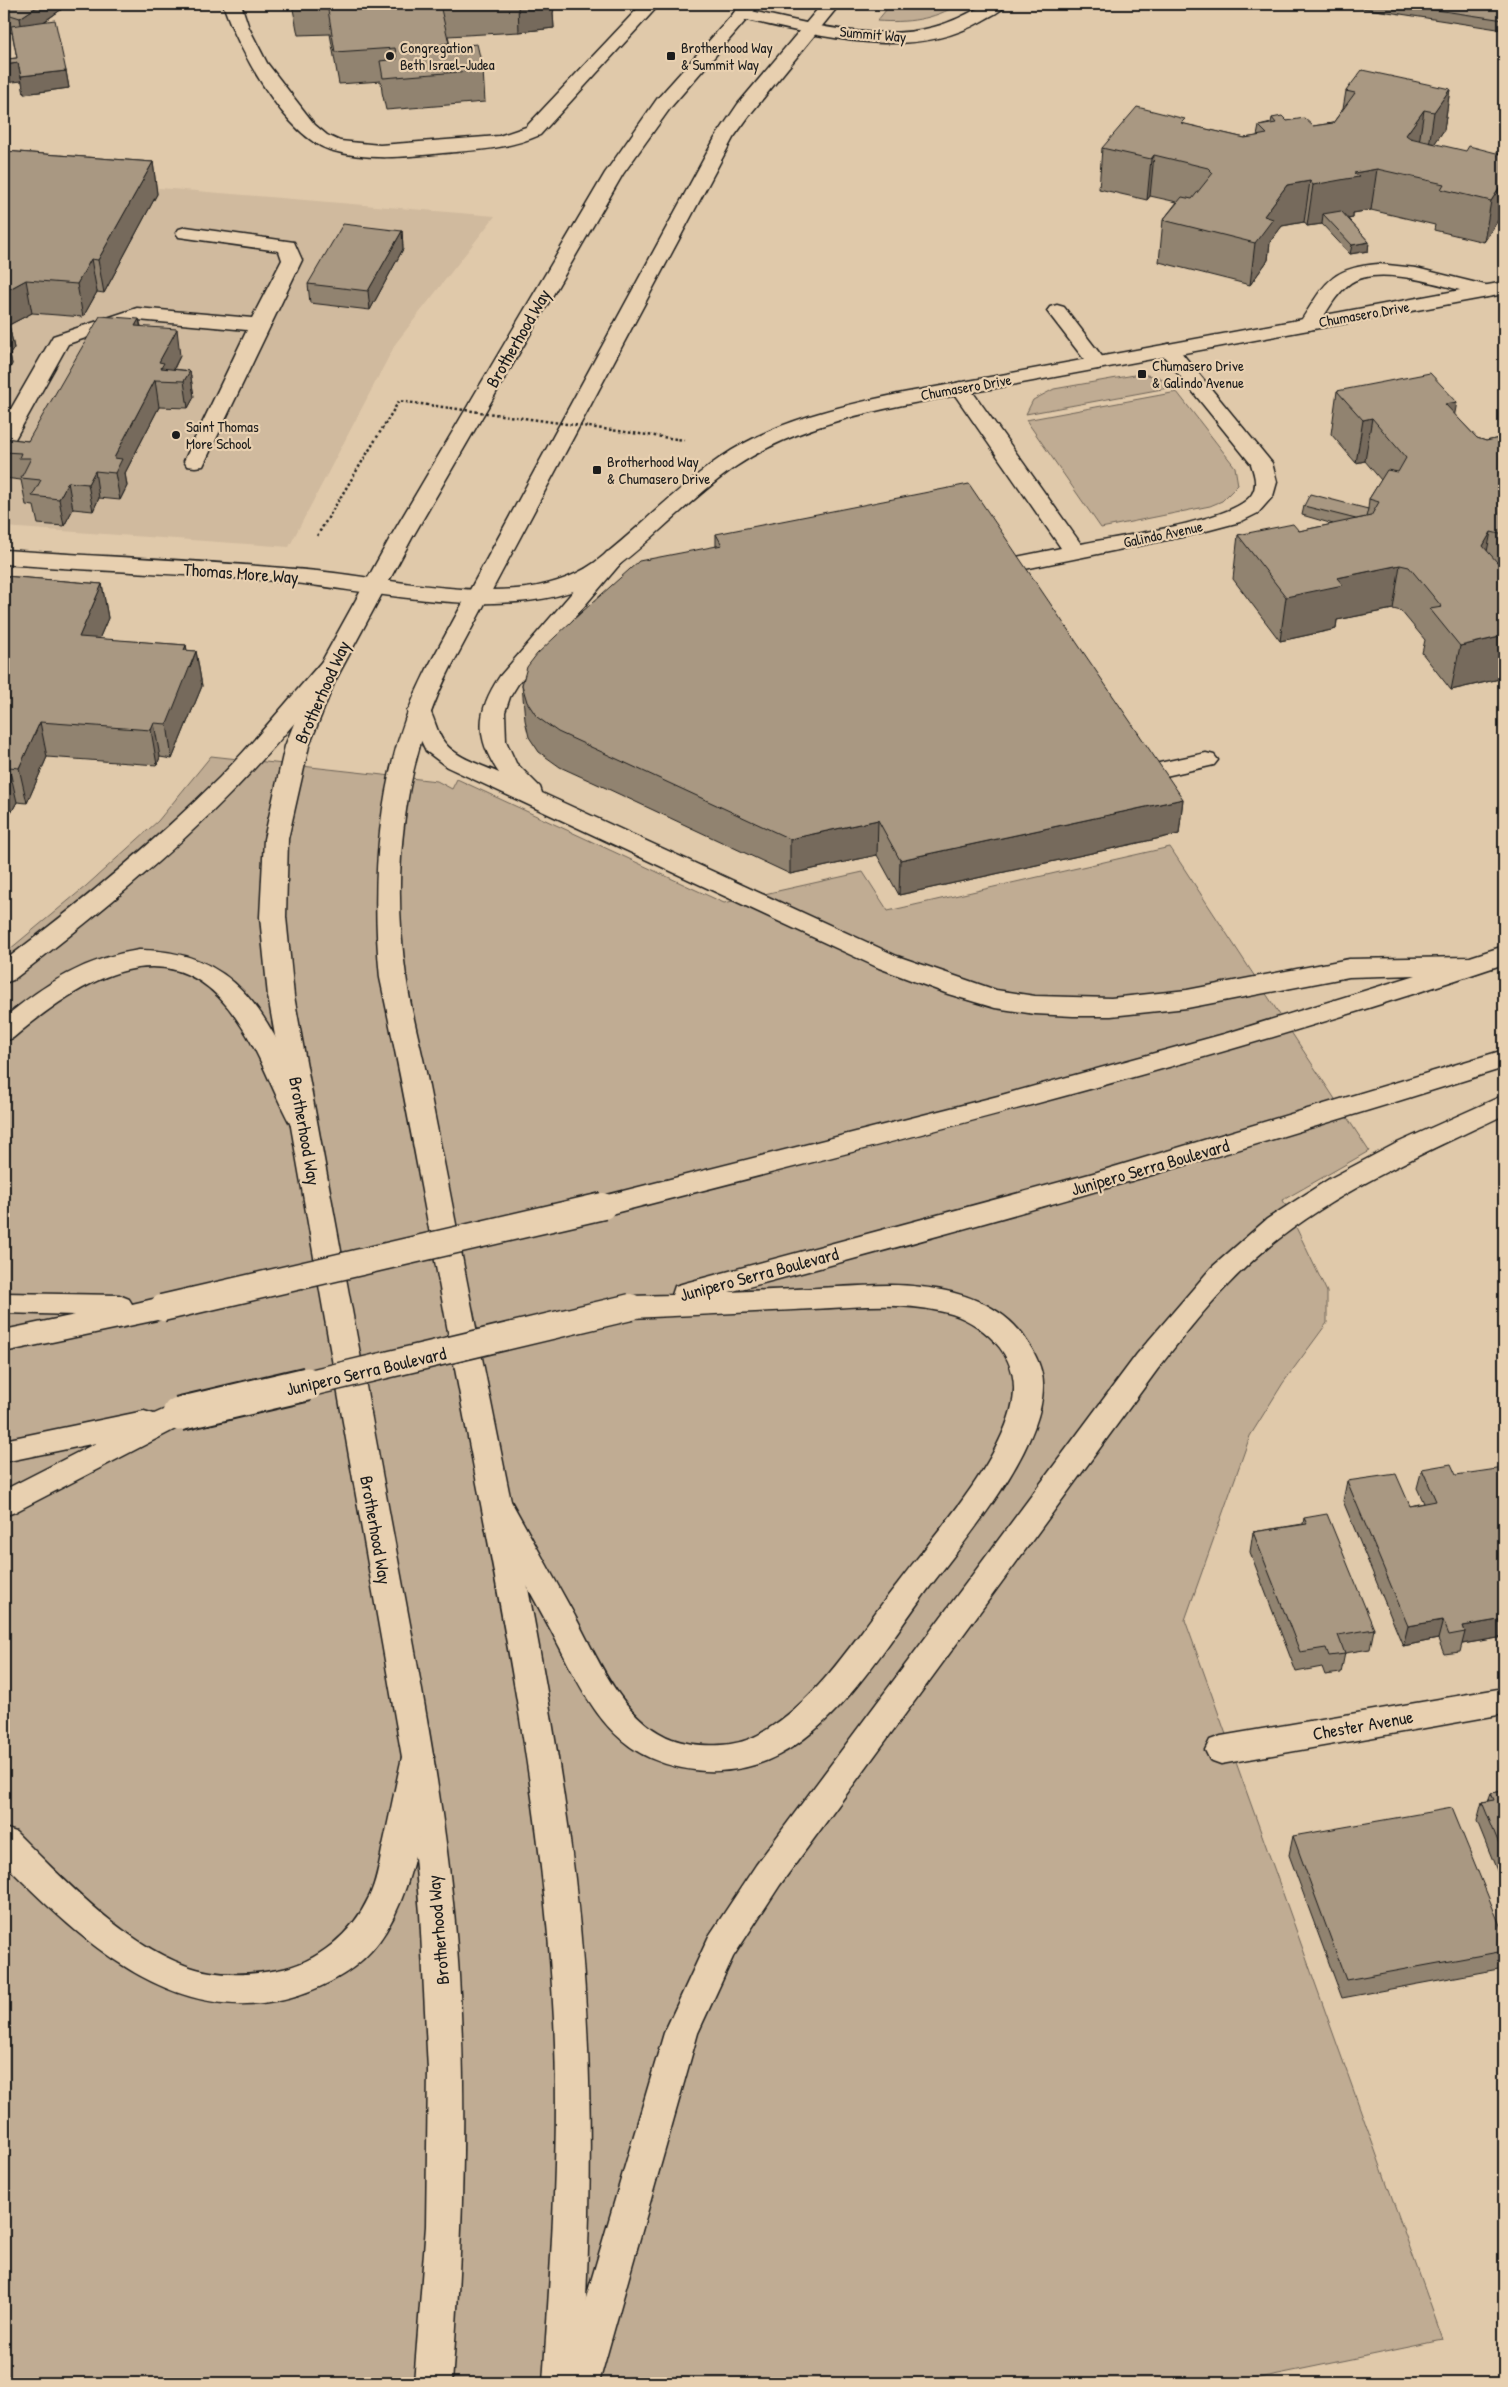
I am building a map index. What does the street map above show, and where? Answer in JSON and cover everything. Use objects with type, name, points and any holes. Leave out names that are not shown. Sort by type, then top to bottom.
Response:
[{"type":"main road","points":[[232,4],[244,36],[256,60],[272,84],[310,132],[322,141],[340,147],[378,151],[500,142],[518,138],[533,131],[651,4]]},
{"type":"main road","points":[[562,2383],[569,2291],[574,2125],[568,1971],[551,1824],[530,1689],[393,978],[388,936],[388,875],[405,763],[419,711],[434,678],[724,138],[745,108],[831,4]]},
{"type":"main road","name":"Summit Way","points":[[746,9],[811,27],[873,37],[913,38],[940,33],[964,24],[998,4]]},
{"type":"main road","name":"Brotherhood Way","points":[[433,2383],[446,2188],[446,2042],[436,1890],[418,1757],[303,1122],[276,956],[272,876],[286,783],[308,714],[331,665],[375,585],[614,173],[664,103],[746,9]]},
{"type":"main road","points":[[186,233],[287,246],[292,260],[195,461]]},
{"type":"main road","points":[[1309,324],[1336,284],[1348,276],[1363,271],[1384,270],[1404,272],[1495,289]]},
{"type":"main road","name":"Chumasero Drive","points":[[477,597],[513,598],[555,590],[594,574],[710,475],[759,446],[803,426],[848,410],[1495,289]]},
{"type":"main road","points":[[1057,311],[1097,363]]},
{"type":"main road","points":[[4,439],[60,340],[137,314],[259,325]]},
{"type":"main road","name":"Galindo Avenue","points":[[1000,567],[1230,519],[1255,505],[1265,491],[1266,474],[1261,463],[1170,350]]},
{"type":"main road","points":[[960,388],[1075,552]]},
{"type":"main road","name":"Thomas More Way","points":[[4,557],[316,578],[477,597]]},
{"type":"main road","points":[[560,811],[522,784],[500,757],[492,731],[493,714],[498,697],[508,681],[615,557]]},
{"type":"main road","points":[[4,974],[104,896],[183,827],[240,769],[331,665]]},
{"type":"main road","points":[[419,711],[430,740],[446,757],[888,962],[957,988],[995,998],[1035,1005],[1073,1007],[1136,1005],[1221,994],[1349,968],[1471,966]]},
{"type":"main road","points":[[1139,774],[1206,760]]},
{"type":"main road","points":[[4,1341],[162,1308],[603,1206],[1113,1074],[1371,1000],[1504,955]]},
{"type":"main road","points":[[4,1032],[59,990],[102,966],[125,960],[171,959],[208,972],[238,1001],[252,1023],[303,1122]]},
{"type":"main road","name":"Junipero Serra Boulevard","points":[[4,1450],[180,1414],[631,1307],[1084,1186],[1311,1119],[1504,1058]]},
{"type":"main road","points":[[580,2383],[681,2033],[721,1947],[768,1875],[1147,1362],[1211,1284],[1249,1248],[1309,1204],[1382,1163],[1504,1104]]},
{"type":"main road","points":[[495,1500],[595,1682],[618,1715],[649,1743],[669,1752],[685,1756],[726,1757],[764,1748],[782,1738],[797,1726],[830,1693],[974,1504],[1023,1424],[1028,1404],[1029,1385],[1025,1367],[1017,1348],[1003,1331],[987,1317],[966,1307],[918,1296],[889,1295],[631,1307]]},
{"type":"main road","points":[[4,1303],[162,1308]]},
{"type":"main road","points":[[4,1504],[180,1414]]},
{"type":"main road","name":"Chester Avenue","points":[[1222,1750],[1504,1701]]},
{"type":"main road","points":[[4,1842],[99,1929],[154,1968],[184,1981],[216,1990],[246,1992],[277,1987],[306,1978],[331,1964],[353,1948],[369,1930],[382,1907],[392,1879],[418,1757]]},
{"type":"path","points":[[317,536],[399,401],[684,440]]},
{"type":"shaded area","points":[[891,4],[959,4],[930,17],[909,21],[877,21]]},
{"type":"shaded area","name":"Saint Thomas More School","points":[[4,175],[495,216],[396,343],[289,547],[4,527]]},
{"type":"shaded area","points":[[1140,374],[1159,377],[1173,387],[1026,414],[1033,400],[1054,389]]},
{"type":"shaded area","points":[[1177,392],[1235,467],[1238,485],[1222,501],[1210,506],[1101,528],[1026,420]]},
{"type":"shaded area","points":[[211,756],[437,781],[452,789],[457,779],[724,903],[863,872],[888,911],[1170,847],[1369,1151],[1283,1200],[1327,1292],[1327,1323],[1283,1383],[1250,1436],[1185,1620],[1443,2340],[1235,2383],[4,2383],[4,954],[86,886],[158,821]]},
{"type":"building","points":[[4,4],[41,4],[20,18],[4,13]]},
{"type":"building","points":[[327,4],[465,4],[440,5],[449,43],[442,44],[443,47],[477,44],[483,70],[383,78],[380,61],[397,59],[395,48],[335,52]]},
{"type":"building","points":[[1396,4],[1504,4],[1504,20]]},
{"type":"building","points":[[55,20],[66,71],[21,76],[18,63],[4,65],[4,38],[7,59],[17,58],[11,26]]},
{"type":"building","points":[[1362,70],[1450,89],[1434,112],[1424,110],[1406,135],[1410,138],[1466,151],[1469,146],[1504,155],[1504,181],[1491,201],[1441,189],[1444,184],[1377,169],[1354,173],[1359,177],[1313,185],[1310,181],[1287,185],[1264,216],[1273,219],[1255,243],[1163,220],[1182,197],[1192,199],[1213,173],[1208,168],[1154,155],[1151,159],[1102,148],[1137,107],[1185,119],[1181,123],[1245,138],[1267,134],[1259,126],[1276,123],[1272,118],[1282,116],[1287,121],[1304,118],[1313,126],[1333,123],[1355,93],[1346,91]]},
{"type":"building","points":[[4,151],[153,162],[98,260],[91,259],[77,284],[26,280],[4,292]]},
{"type":"building","points":[[1341,211],[1369,242],[1352,245],[1323,214]]},
{"type":"building","points":[[343,224],[402,231],[368,291],[308,284]]},
{"type":"building","points":[[100,316],[139,319],[135,326],[177,329],[159,362],[164,363],[161,368],[190,371],[184,381],[155,380],[114,458],[122,459],[115,473],[95,471],[88,484],[68,482],[59,499],[32,496],[41,480],[21,478],[31,458],[19,458],[21,453],[4,452],[4,438],[28,441]]},
{"type":"building","points":[[1430,373],[1457,402],[1445,404],[1477,438],[1486,441],[1504,437],[1504,535],[1491,532],[1483,546],[1504,570],[1504,636],[1460,646],[1430,609],[1442,607],[1409,567],[1400,565],[1337,578],[1343,585],[1286,597],[1238,535],[1293,524],[1299,531],[1371,516],[1379,502],[1369,499],[1387,470],[1398,472],[1406,458],[1372,418],[1363,420],[1337,391]]},
{"type":"building","points":[[969,484],[1183,799],[900,860],[878,820],[790,839],[558,732],[537,717],[527,702],[522,685],[527,667],[537,654],[639,561],[722,545],[716,534]]},
{"type":"building","points":[[1310,494],[1368,509],[1366,517],[1356,519],[1304,506]]},
{"type":"building","points":[[4,576],[102,584],[79,637],[186,645],[184,650],[196,651],[167,724],[154,723],[151,730],[40,722],[19,768],[9,767],[4,778]]},
{"type":"building","points":[[1451,1464],[1456,1475],[1504,1468],[1504,1619],[1463,1626],[1465,1632],[1449,1635],[1443,1620],[1408,1626],[1347,1481],[1396,1474],[1410,1506],[1436,1501],[1422,1469]]},
{"type":"building","points":[[1327,1514],[1374,1629],[1338,1635],[1345,1654],[1329,1656],[1326,1648],[1300,1652],[1253,1532],[1307,1524],[1304,1518]]},
{"type":"building","points":[[1504,1791],[1504,1856],[1482,1802],[1494,1800],[1491,1793]]},
{"type":"building","points":[[1452,1808],[1504,1935],[1504,1951],[1346,1980],[1293,1836]]},
{"type":"place","name":"Congregation Beth Israel-Judea","points":[[390,56]]},
{"type":"place","name":"Brotherhood Way & Summit Way","points":[[671,56]]},
{"type":"place","name":"Chumasero Drive & Galindo Avenue","points":[[1142,374]]},
{"type":"place","name":"Saint Thomas More School","points":[[176,435]]},
{"type":"place","name":"Brotherhood Way & Chumasero Drive","points":[[597,470]]}]
